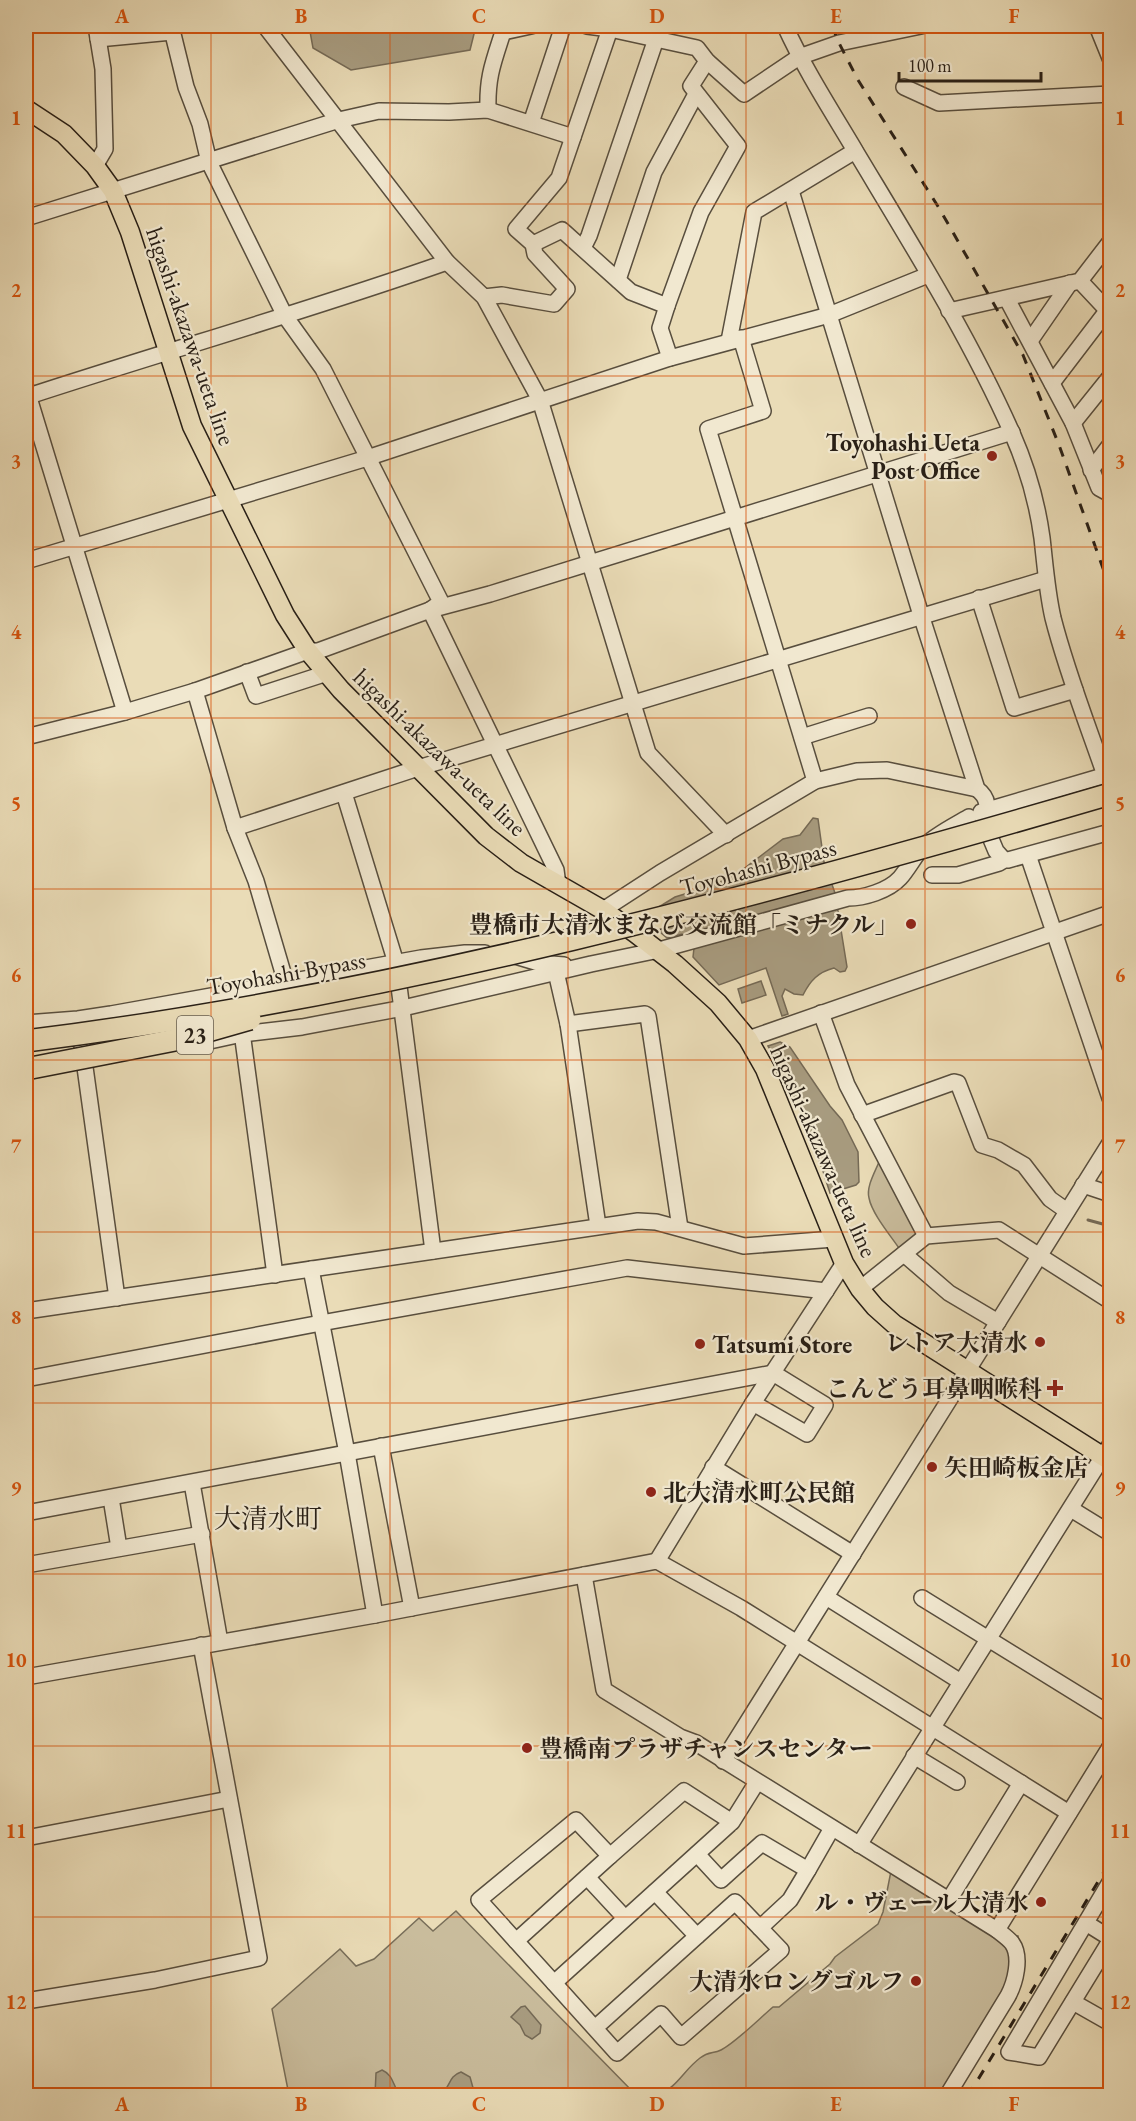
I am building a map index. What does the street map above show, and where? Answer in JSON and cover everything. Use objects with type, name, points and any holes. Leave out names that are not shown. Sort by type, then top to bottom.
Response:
[{"type":"highway","name":"Toyohashi Bypass","points":[[26,1041],[287,1002],[603,934],[945,843],[1109,784]]},
{"type":"highway","name":"23","points":[[26,1069],[180,1039],[360,986]]},
{"type":"highway","name":"23","points":[[26,1031],[74,1026],[102,1030]]},
{"type":"main road","name":"higashi-akazawa-ueta line","points":[[26,109],[64,134],[95,166],[113,191],[130,232],[192,426],[285,615],[308,651],[340,690],[486,836],[521,863],[603,910],[658,950],[718,1003],[748,1039],[765,1069],[844,1263],[860,1289],[875,1307],[894,1324],[968,1371],[1108,1454]]},
{"type":"street","points":[[265,26],[447,262],[484,297],[540,400],[648,753],[726,835]]},
{"type":"street","points":[[488,110],[489,73],[503,33],[531,26]]},
{"type":"street","points":[[531,123],[563,26]]},
{"type":"street","points":[[586,26],[697,48],[707,61],[744,94],[799,57],[839,43],[921,26]]},
{"type":"street","points":[[26,1078],[86,1068],[242,1034],[302,1027],[403,1008],[658,950],[874,893],[899,879],[923,847],[969,817],[988,810],[1109,784],[1075,690],[1053,617],[1034,495],[1027,469],[1012,432],[949,311],[799,57],[785,26]]},
{"type":"street","points":[[1098,26],[1110,58]]},
{"type":"street","points":[[95,166],[105,149],[103,69],[97,32],[172,29],[209,162],[285,316],[324,369],[441,603],[430,610]]},
{"type":"street","points":[[484,297],[502,295],[554,304],[567,289],[535,254],[533,244],[516,229],[559,178],[610,29]]},
{"type":"street","points":[[583,248],[656,39]]},
{"type":"street","points":[[670,358],[660,328],[701,212],[738,146],[691,86],[707,61]]},
{"type":"street","points":[[904,87],[939,103],[1110,94]]},
{"type":"street","points":[[618,280],[654,172],[696,94]]},
{"type":"street","points":[[26,219],[339,120],[379,111],[488,110],[573,137]]},
{"type":"street","points":[[815,782],[708,429],[763,411],[735,339],[754,213],[855,151]]},
{"type":"street","points":[[791,191],[921,615],[977,789],[985,798],[988,810],[983,820],[996,851],[1004,860]]},
{"type":"street","points":[[533,244],[561,230],[631,292],[668,306]]},
{"type":"street","points":[[1030,341],[1075,282],[1110,242]]},
{"type":"street","points":[[125,712],[26,393],[285,316],[447,262]]},
{"type":"street","points":[[26,561],[228,498],[367,458],[670,358],[829,315],[928,275]]},
{"type":"street","points":[[949,311],[1075,282]]},
{"type":"street","points":[[1052,383],[1110,310],[1075,282]]},
{"type":"street","points":[[1008,299],[1073,423],[1099,488],[1110,494]]},
{"type":"street","points":[[1073,423],[1110,377]]},
{"type":"street","points":[[26,737],[125,712],[195,691],[308,651],[318,651],[430,610],[490,594],[1012,432]]},
{"type":"street","points":[[1091,470],[1110,445]]},
{"type":"street","points":[[236,828],[418,768],[1046,579]]},
{"type":"street","points":[[979,598],[1014,708],[1075,690]]},
{"type":"street","points":[[430,610],[556,870],[558,885]]},
{"type":"street","points":[[247,672],[256,696],[327,674]]},
{"type":"street","points":[[195,691],[286,983]]},
{"type":"street","points":[[802,737],[869,716]]},
{"type":"street","points":[[603,910],[660,873],[815,782],[856,771],[888,770],[977,789]]},
{"type":"street","points":[[344,793],[396,963],[433,1251]]},
{"type":"street","points":[[932,875],[958,875],[1004,860],[1008,861],[1110,832]]},
{"type":"street","points":[[1028,855],[1109,1091]]},
{"type":"street","points":[[748,1039],[1110,913]]},
{"type":"street","points":[[26,1023],[78,1019],[444,955],[500,952],[539,963],[573,966],[591,964]]},
{"type":"street","points":[[556,972],[568,1024],[598,1226]]},
{"type":"street","points":[[238,992],[275,1275]]},
{"type":"street","points":[[821,1013],[847,1085],[926,1236]]},
{"type":"street","points":[[568,1024],[645,1014],[648,1016],[680,1228]]},
{"type":"street","points":[[78,1019],[117,1298]]},
{"type":"street","points":[[862,1115],[954,1082],[958,1083],[982,1145],[998,1150],[1024,1165],[1050,1199],[1067,1211]]},
{"type":"street","points":[[723,1761],[1083,1185],[1108,1153]]},
{"type":"street","points":[[1083,1185],[1110,1194]]},
{"type":"street","points":[[26,1311],[598,1226],[647,1221],[744,1246],[834,1239]]},
{"type":"street","points":[[860,1289],[926,1236],[999,1230],[1110,1301]]},
{"type":"street","points":[[904,1254],[949,1293],[998,1322]]},
{"type":"street","points":[[657,1561],[753,1403],[844,1263]]},
{"type":"street","points":[[310,1269],[347,1453],[375,1615]]},
{"type":"street","points":[[26,1379],[321,1323],[627,1269],[826,1291]]},
{"type":"street","points":[[26,1513],[773,1373],[825,1405],[807,1434],[753,1403]]},
{"type":"street","points":[[381,1446],[412,1608]]},
{"type":"street","points":[[859,1845],[988,1639],[1108,1454]]},
{"type":"street","points":[[713,1467],[853,1554]]},
{"type":"street","points":[[192,1483],[220,1642]]},
{"type":"street","points":[[111,1498],[119,1548]]},
{"type":"street","points":[[1071,1509],[1110,1533]]},
{"type":"street","points":[[26,1565],[202,1534]]},
{"type":"street","points":[[26,1677],[375,1615],[657,1561],[706,1587],[1069,1813]]},
{"type":"street","points":[[584,1575],[604,1690],[680,1737],[696,1743],[950,1900],[1010,1941],[1015,1949],[1015,1981],[947,2096]]},
{"type":"street","points":[[826,1597],[961,1682]]},
{"type":"street","points":[[922,1598],[1110,1714]]},
{"type":"street","points":[[26,2001],[155,1980],[259,1958],[201,1646]]},
{"type":"street","points":[[997,1930],[1110,1746]]},
{"type":"street","points":[[914,1756],[957,1782]]},
{"type":"street","points":[[554,1983],[732,1822],[758,1782]]},
{"type":"street","points":[[950,1900],[1021,1783]]},
{"type":"street","points":[[516,1941],[684,1791],[732,1822]]},
{"type":"street","points":[[26,1838],[229,1799]]},
{"type":"street","points":[[594,2028],[735,1902],[781,1950],[681,2037],[661,2014],[616,2053],[479,1900],[576,1820],[610,1857]]},
{"type":"street","points":[[759,1928],[790,1900],[832,1828]]},
{"type":"street","points":[[697,1854],[721,1880],[762,1843],[808,1870]]},
{"type":"street","points":[[587,1877],[626,1918]]},
{"type":"street","points":[[1086,1923],[1110,1940],[1073,2002],[1039,2057],[1009,2052],[1110,1882]]},
{"type":"street","points":[[655,1892],[697,1936]]},
{"type":"street","points":[[1073,2002],[1110,2023]]},
{"type":"shaded area","points":[[309,26],[476,26],[470,50],[351,70],[313,48]]},
{"type":"shaded area","points":[[813,818],[818,819],[824,862],[835,893],[847,967],[845,971],[840,972],[834,968],[819,975],[803,995],[794,994],[785,989],[782,996],[788,1014],[782,1016],[766,968],[719,985],[693,957],[694,948],[682,934],[667,938],[649,923],[649,913],[675,897],[714,885],[738,873],[783,839],[800,835]]},
{"type":"shaded area","points":[[761,981],[766,995],[742,1003],[738,989]]},
{"type":"shaded area","points":[[780,1042],[790,1047],[842,1120],[858,1152],[859,1182],[856,1185],[830,1193],[804,1118],[768,1046]]},
{"type":"shaded area","points":[[879,1162],[921,1234],[901,1251],[878,1218],[868,1194]]},
{"type":"shaded area","name":"大清水ロングゴルフ","points":[[891,1871],[994,1935],[1018,1936],[1021,1972],[954,2095],[658,2096],[671,2088],[700,2058],[727,2047],[773,2007],[779,2007],[830,1964],[835,1957],[878,1924],[883,1912]]},
{"type":"shaded area","points":[[456,1911],[636,2095],[289,2095],[272,2009],[340,1949],[356,1966],[374,1959],[419,1918],[433,1931]]},
{"type":"shaded area","points":[[525,2006],[541,2025],[540,2033],[532,2039],[525,2035],[520,2025],[511,2017]]},
{"type":"shaded area","points":[[382,2070],[389,2075],[400,2095],[375,2095],[376,2073]]},
{"type":"shaded area","points":[[461,2072],[470,2077],[475,2095],[440,2095],[454,2076]]},
{"type":"waterway","points":[[1108,921],[1110,927]]},
{"type":"waterway","points":[[1088,1220],[1110,1226]]},
{"type":"railway","points":[[832,26],[858,80],[939,208],[1023,355],[1059,445],[1110,588]]},
{"type":"railway","points":[[968,2096],[1110,1862]]},
{"type":"place","name":"Toyohashi Ueta Post Office","points":[[992,456]]},
{"type":"place","name":"豊橋市大清水まなび交流館「ミナクル」","points":[[911,924]]},
{"type":"place","name":"レトア大清水","points":[[1040,1342]]},
{"type":"place","name":"Tatsumi Store","points":[[700,1344]]},
{"type":"place","name":"こんどう耳鼻咽喉科","points":[[1055,1388]]},
{"type":"place","name":"矢田崎板金店","points":[[932,1467]]},
{"type":"place","name":"北大清水町公民館","points":[[651,1492]]},
{"type":"place","name":"豊橋南プラザチャンスセンター","points":[[527,1748]]},
{"type":"place","name":"ル・ヴェール大清水","points":[[1041,1902]]},
{"type":"place","name":"大清水ロングゴルフ","points":[[916,1981]]},
{"type":"district","name":"大清水町","points":[[268,1518]]}]
